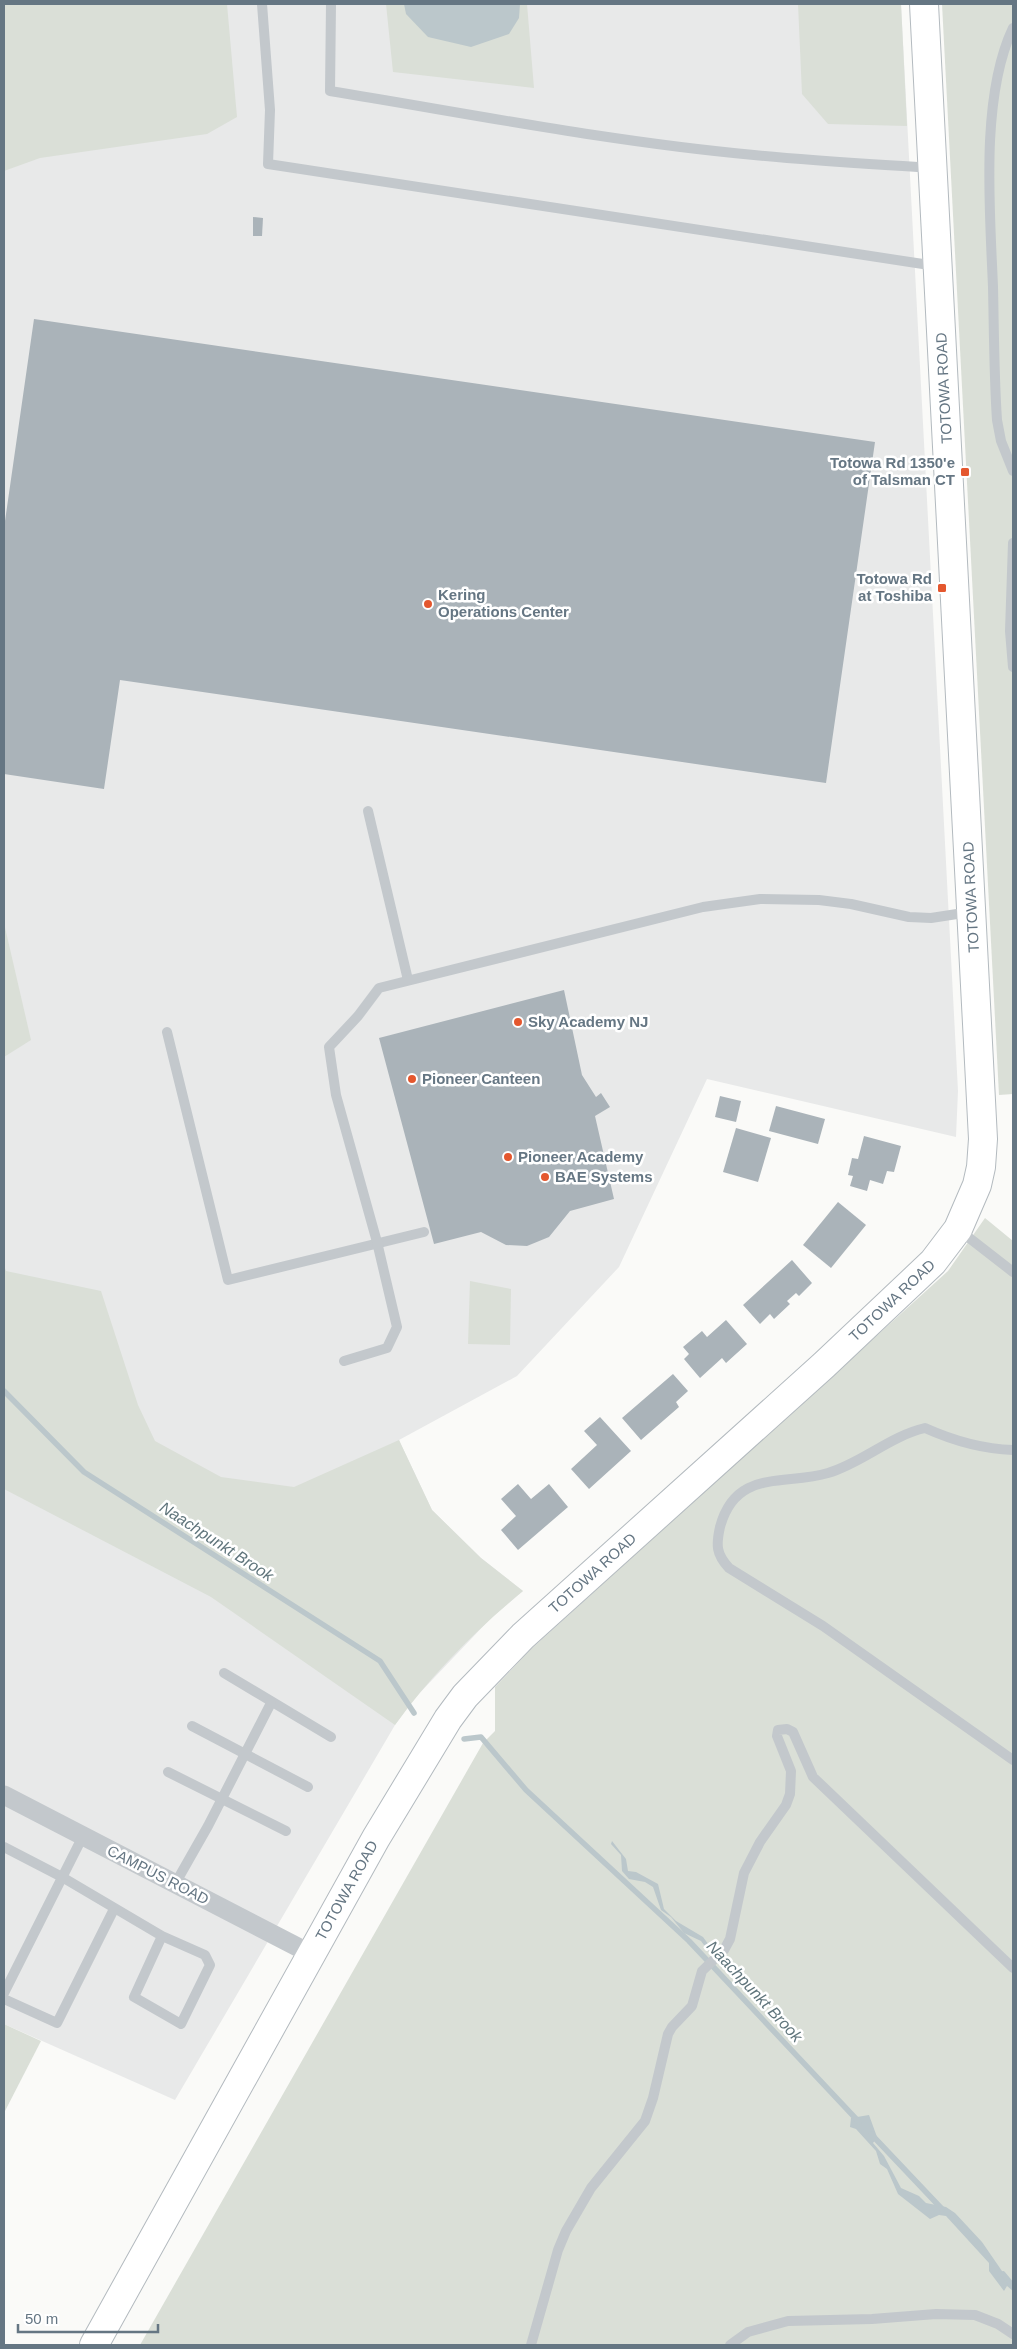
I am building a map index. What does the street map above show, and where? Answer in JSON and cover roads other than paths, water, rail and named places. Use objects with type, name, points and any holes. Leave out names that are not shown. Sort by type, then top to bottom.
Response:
[{"type":"main road","name":"TOTOWA ROAD","points":[[94,2345],[313,1956],[376,1838],[435,1738],[465,1696],[536,1623],[824,1364],[933,1262],[958,1229],[977,1186],[981,1167],[983,1139],[924,4]]},
{"type":"street","name":"CAMPUS ROAD","points":[[4,1795],[313,1956]]},
{"type":"lane","points":[[262,4],[270,110],[268,164],[938,266]]},
{"type":"lane","points":[[331,4],[330,91],[612,137],[727,152],[932,168]]},
{"type":"lane","points":[[1013,28],[1006,44],[996,92],[989,172],[997,420],[1001,441],[1013,471]]},
{"type":"lane","points":[[1013,543],[1010,630],[1013,667]]},
{"type":"lane","points":[[368,811],[408,980]]},
{"type":"lane","points":[[344,1361],[387,1348],[398,1327],[377,1242],[336,1095],[329,1047],[358,1016],[379,988],[703,907],[760,899],[819,900],[909,917],[931,918],[971,912]]},
{"type":"lane","points":[[168,1032],[228,1280],[424,1232]]},
{"type":"lane","points":[[958,1229],[1013,1272]]},
{"type":"lane","points":[[1013,1450],[985,1448],[958,1442],[925,1428],[896,1439],[828,1473],[760,1482],[745,1491],[732,1504],[723,1519],[716,1549],[720,1558],[729,1568],[823,1626],[1013,1760]]},
{"type":"lane","points":[[224,1674],[331,1737]]},
{"type":"lane","points":[[175,1884],[222,1800],[271,1703]]},
{"type":"lane","points":[[192,1726],[308,1787]]},
{"type":"lane","points":[[531,2345],[558,2250],[566,2231],[591,2188],[645,2120],[653,2098],[668,2034],[672,2027],[692,2006],[704,1968],[719,1954],[730,1939],[735,1924],[744,1873],[760,1842],[779,1816],[790,1794],[791,1771],[777,1736],[778,1730],[782,1728],[793,1732],[812,1777],[1013,1968]]},
{"type":"lane","points":[[168,1772],[286,1830]]},
{"type":"lane","points":[[4,1993],[83,1836]]},
{"type":"lane","points":[[5,1850],[62,1877],[162,1936],[205,1956],[210,1965],[181,2024],[134,1997],[162,1936]]},
{"type":"lane","points":[[4,1999],[57,2023],[114,1909]]},
{"type":"lane","points":[[730,2345],[748,2332],[788,2321],[898,2318],[953,2314],[986,2318],[1013,2334]]},
{"type":"waterway","name":"Naachpunkt Brook","points":[[4,1391],[84,1472],[380,1661],[414,1713]]},
{"type":"waterway","name":"Naachpunkt Brook","points":[[464,1739],[481,1737],[526,1790],[689,1941],[859,2122]]},
{"type":"waterway","name":"Naachpunkt Brook","points":[[871,2134],[942,2209]]},
{"type":"waterway","name":"Naachpunkt Brook","points":[[1003,2274],[1013,2286]]},
{"type":"place","name":"Totowa Rd 1350'e of Talsman CT","points":[[965,472]]},
{"type":"place","name":"Totowa Rd at Toshiba","points":[[942,588]]},
{"type":"place","name":"Kering Operations Center","points":[[428,604]]},
{"type":"place","name":"Sky Academy NJ","points":[[518,1022]]},
{"type":"place","name":"Pioneer Canteen","points":[[412,1079]]},
{"type":"place","name":"Pioneer Academy","points":[[508,1157]]},
{"type":"place","name":"BAE Systems","points":[[545,1177]]}]
